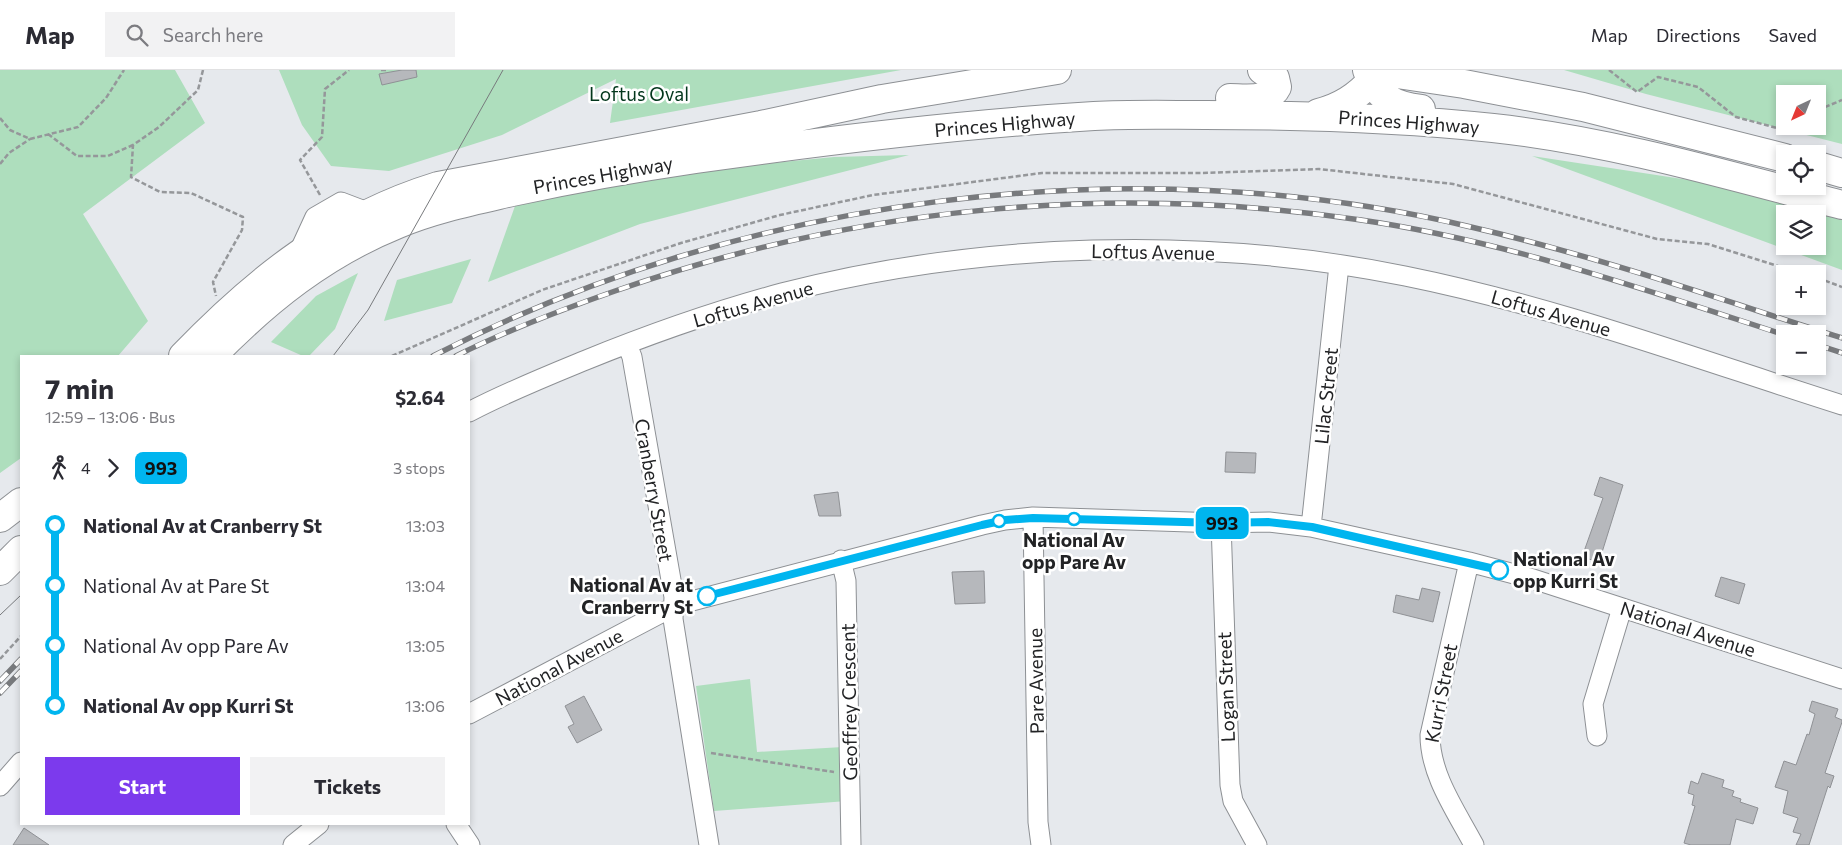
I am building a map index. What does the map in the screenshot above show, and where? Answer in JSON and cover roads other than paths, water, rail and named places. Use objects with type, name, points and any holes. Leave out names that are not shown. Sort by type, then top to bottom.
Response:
[{"type":"highway","name":"Princes Highway","points":[[184,355],[224,313],[259,282],[298,254],[370,213],[412,194],[447,184],[761,125],[882,99],[1057,70]]},
{"type":"highway","points":[[1099,116],[1163,102],[1265,97],[1274,92],[1277,84],[1273,76],[1262,70]]},
{"type":"highway","points":[[1299,115],[1338,106],[1360,92],[1372,73]]},
{"type":"highway","points":[[1372,73],[1382,96],[1396,104],[1454,114],[1530,133]]},
{"type":"highway","points":[[1372,73],[1479,86],[1583,107],[1776,156]]},
{"type":"highway","name":"Princes Highway","points":[[213,355],[253,315],[318,266],[344,250],[395,225],[449,207],[543,186],[739,153],[901,133],[1099,116],[1299,115],[1368,117],[1530,133],[1711,170],[1842,205]]},
{"type":"highway","points":[[1826,168],[1842,173]]},
{"type":"highway","points":[[0,571],[20,551]]},
{"type":"street","points":[[298,254],[315,217],[341,202],[370,213]]},
{"type":"street","name":"Loftus Avenue","points":[[470,412],[537,380],[627,344],[703,316],[782,293],[845,279],[992,256],[1154,250],[1255,256],[1339,265],[1402,275],[1534,307],[1842,405]]},
{"type":"street","name":"Lilac Street","points":[[1312,527],[1339,265]]},
{"type":"street","name":"Cranberry Street","points":[[627,344],[632,357],[674,607],[673,619],[709,845]]},
{"type":"street","name":"National Avenue","points":[[470,713],[674,607],[841,560],[1005,520],[1033,518],[1221,523],[1268,522],[1312,527],[1469,562],[1533,579],[1842,679]]},
{"type":"street","name":"Pare Avenue","points":[[1033,518],[1038,822],[1041,845]]},
{"type":"street","name":"Logan Street","points":[[1221,523],[1230,785],[1233,801],[1256,845]]},
{"type":"street","name":"Geoffrey Crescent","points":[[841,560],[846,581],[851,845]]},
{"type":"street","name":"Kurri Street","points":[[1469,562],[1430,736],[1430,751],[1439,779],[1474,845]]},
{"type":"street","points":[[1597,736],[1593,704],[1622,608]]},
{"type":"street","points":[[0,786],[20,763]]},
{"type":"street","points":[[293,845],[318,825]]},
{"type":"street","points":[[457,825],[470,845]]},
{"type":"tram line","points":[[334,355],[368,310],[503,70]]},
{"type":"tram line","points":[[0,615],[20,596]]},
{"type":"railway","points":[[435,355],[553,301],[678,257],[808,224],[941,201],[1075,190],[1209,190],[1341,203],[1471,227],[1565,251],[1704,293],[1842,338]]},
{"type":"railway","points":[[458,355],[534,321],[615,291],[706,262],[798,239],[890,222],[984,210],[1077,204],[1172,204],[1266,209],[1361,220],[1415,229],[1469,240],[1575,268],[1776,332]]},
{"type":"railway","points":[[1826,348],[1842,353]]},
{"type":"railway","points":[[0,681],[20,660]]},
{"type":"railway","points":[[0,693],[20,672]]},
{"type":"place","name":"National Av opp Pare Av","points":[[1074,519]]},
{"type":"place","name":"National Av opp Kurri St","points":[[1499,570]]},
{"type":"place","name":"National Av at Cranberry St","points":[[707,596]]},
{"type":"park label","name":"Loftus Oval","points":[[639,94]]}]
